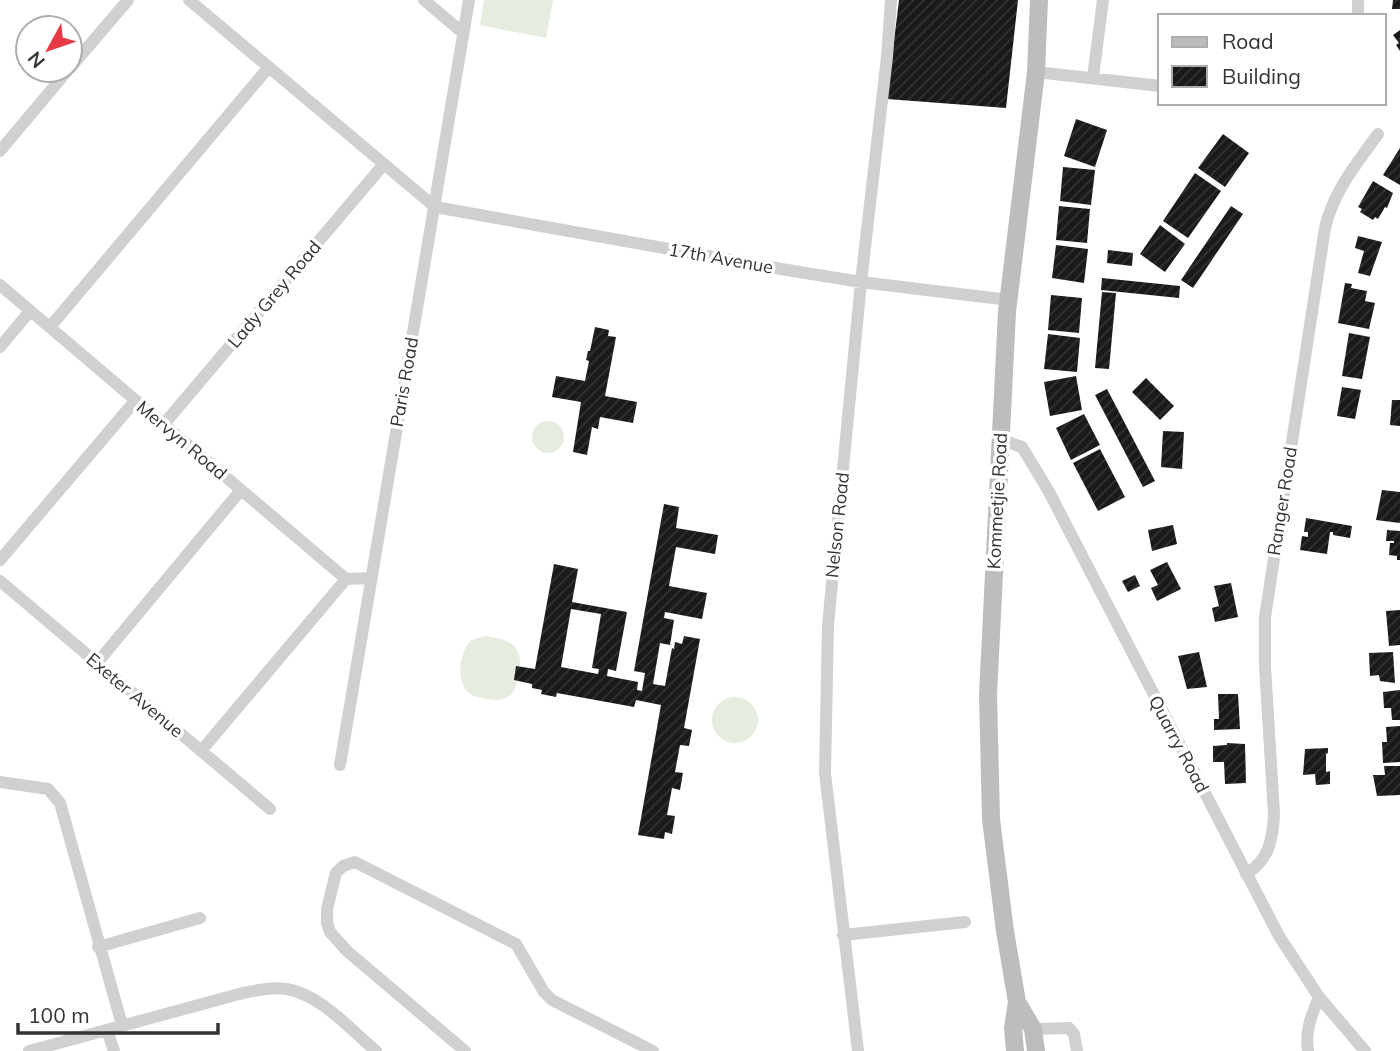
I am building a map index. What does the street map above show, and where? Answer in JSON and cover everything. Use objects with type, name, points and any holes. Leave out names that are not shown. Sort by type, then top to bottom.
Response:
[{"type":"main road","name":"Kommetjie Road","points":[[1015,1051],[1013,1028],[1017,1002],[991,819],[988,695],[1009,300],[1036,72],[1039,0]]},
{"type":"main road","name":"Kommetjie Road","points":[[1017,1002],[1033,1029],[1036,1051]]},
{"type":"street","points":[[84,51],[128,0]]},
{"type":"street","points":[[190,0],[435,206]]},
{"type":"street","points":[[424,0],[463,33]]},
{"type":"street","name":"Paris Road","points":[[340,765],[469,0]]},
{"type":"street","name":"Nelson Road","points":[[858,1051],[826,786],[824,746],[831,579],[891,0]]},
{"type":"street","points":[[1093,77],[1103,0]]},
{"type":"street","points":[[50,327],[268,68]]},
{"type":"street","points":[[1036,72],[1158,86]]},
{"type":"street","points":[[0,151],[56,84]]},
{"type":"street","name":"Ranger Road","points":[[1247,874],[1261,863],[1273,833],[1265,617],[1325,228],[1328,212],[1337,195],[1378,134]]},
{"type":"street","name":"Lady Grey Road","points":[[164,424],[384,164]]},
{"type":"street","name":"17th Avenue","points":[[435,206],[861,282],[1009,300]]},
{"type":"street","name":"Mervyn Road","points":[[0,285],[346,579]]},
{"type":"street","points":[[0,347],[30,311]]},
{"type":"street","points":[[0,560],[135,401]]},
{"type":"street","name":"Quarry Road","points":[[1000,439],[1022,447],[1048,490],[1290,954],[1320,997],[1365,1051]]},
{"type":"street","points":[[97,663],[241,490]]},
{"type":"street","points":[[201,751],[346,579],[370,578]]},
{"type":"street","name":"Exeter Avenue","points":[[0,581],[270,809]]},
{"type":"street","points":[[0,782],[48,789],[60,803],[98,947],[122,1025]]},
{"type":"street","points":[[465,1051],[342,946],[330,932],[327,909],[336,873],[342,866],[355,862],[516,944],[544,992],[552,1000],[653,1051]]},
{"type":"street","points":[[98,947],[200,918]]},
{"type":"street","points":[[843,935],[965,922]]},
{"type":"street","points":[[29,1051],[243,993],[277,988],[302,994],[318,1003],[376,1051]]},
{"type":"street","points":[[1308,1051],[1308,1024],[1320,997]]},
{"type":"street","points":[[1033,1029],[1069,1028],[1074,1034],[1077,1051]]},
{"type":"street","points":[[107,1030],[114,1051]]},
{"type":"shaded area","points":[[484,0],[553,0],[546,38],[480,25]]},
{"type":"shaded area","points":[[548,421],[559,426],[564,437],[559,448],[548,453],[537,448],[532,437],[537,426]]},
{"type":"shaded area","points":[[486,636],[508,642],[517,650],[519,656],[519,673],[515,688],[507,698],[501,700],[472,695],[461,677],[461,661],[467,646],[473,640]]},
{"type":"shaded area","points":[[735,697],[751,704],[758,720],[751,736],[735,743],[719,736],[712,720],[719,704]]},
{"type":"building","points":[[899,0],[1018,0],[1006,108],[887,99]]},
{"type":"building","points":[[1393,0],[1400,0],[1400,9],[1392,9]]},
{"type":"building","points":[[1400,30],[1400,51],[1396,45],[1399,43],[1393,35]]},
{"type":"building","points":[[1076,119],[1107,130],[1095,167],[1064,156]]},
{"type":"building","points":[[1223,134],[1249,153],[1225,187],[1198,168]]},
{"type":"building","points":[[1400,148],[1400,185],[1383,175]]},
{"type":"building","points":[[1063,167],[1095,170],[1091,205],[1060,201]]},
{"type":"building","points":[[1195,173],[1221,191],[1188,238],[1163,221]]},
{"type":"building","points":[[1373,181],[1393,193],[1387,208],[1385,207],[1378,219],[1375,217],[1373,220],[1360,212],[1362,209],[1358,207]]},
{"type":"building","points":[[1059,206],[1090,209],[1087,243],[1056,240]]},
{"type":"building","points":[[1231,206],[1243,214],[1193,288],[1181,280]]},
{"type":"building","points":[[1160,225],[1185,244],[1165,272],[1140,254]]},
{"type":"building","points":[[1358,236],[1382,242],[1370,276],[1358,273],[1364,251],[1355,248]]},
{"type":"building","points":[[1056,245],[1088,249],[1084,283],[1052,278]]},
{"type":"building","points":[[1108,250],[1133,253],[1132,266],[1107,263]]},
{"type":"building","points":[[1102,278],[1180,286],[1179,298],[1101,290]]},
{"type":"building","points":[[1345,283],[1352,284],[1351,288],[1367,291],[1365,301],[1375,303],[1369,329],[1338,323]]},
{"type":"building","points":[[1102,292],[1116,293],[1109,369],[1095,368]]},
{"type":"building","points":[[1051,295],[1082,298],[1079,333],[1048,330]]},
{"type":"building","points":[[595,327],[609,330],[608,336],[616,337],[605,396],[637,402],[633,423],[600,417],[598,429],[592,427],[587,455],[573,452],[581,402],[552,397],[556,376],[585,381],[589,361],[586,360]]},
{"type":"building","points":[[1349,333],[1370,337],[1362,379],[1342,376]]},
{"type":"building","points":[[1048,334],[1080,338],[1077,372],[1044,369]]},
{"type":"building","points":[[1076,376],[1082,410],[1050,416],[1044,382]]},
{"type":"building","points":[[1146,378],[1174,406],[1160,420],[1132,392]]},
{"type":"building","points":[[1342,387],[1361,390],[1355,419],[1337,416]]},
{"type":"building","points":[[1107,389],[1155,481],[1143,487],[1095,395]]},
{"type":"building","points":[[1392,400],[1400,400],[1400,426],[1390,425]]},
{"type":"building","points":[[1084,414],[1100,445],[1071,460],[1056,428]]},
{"type":"building","points":[[1163,431],[1184,432],[1182,469],[1161,467]]},
{"type":"building","points":[[1100,449],[1125,497],[1098,511],[1073,463]]},
{"type":"building","points":[[1382,490],[1400,492],[1400,523],[1376,520]]},
{"type":"building","points":[[664,504],[679,507],[676,528],[718,535],[715,554],[676,547],[669,586],[707,593],[702,619],[665,612],[664,618],[674,620],[670,645],[660,643],[653,684],[665,686],[675,642],[682,644],[684,636],[700,639],[684,728],[692,730],[689,746],[680,745],[675,772],[683,773],[680,790],[672,788],[667,815],[675,816],[672,834],[665,832],[664,839],[638,835],[661,705],[636,700],[634,707],[557,693],[556,697],[541,694],[542,690],[532,688],[532,684],[514,680],[516,666],[535,669],[554,564],[578,569],[572,602],[627,612],[616,671],[608,669],[607,676],[638,682],[637,690],[642,691],[645,673],[634,671]],"holes":[[[571,609],[601,614],[592,668],[599,669],[598,674],[561,667]]]},
{"type":"building","points":[[1306,518],[1352,526],[1350,538],[1330,532],[1327,554],[1300,550],[1302,536],[1308,537],[1308,532],[1304,532]]},
{"type":"building","points":[[1173,525],[1177,544],[1152,551],[1148,530]]},
{"type":"building","points":[[1387,530],[1400,531],[1400,560],[1397,560],[1397,556],[1389,555],[1390,543],[1394,541],[1386,541]]},
{"type":"building","points":[[1167,562],[1181,589],[1157,601],[1151,588],[1158,585],[1150,570]]},
{"type":"building","points":[[1135,575],[1140,586],[1128,592],[1122,581]]},
{"type":"building","points":[[1231,583],[1238,617],[1215,622],[1212,608],[1219,606],[1214,586]]},
{"type":"building","points":[[1400,610],[1400,645],[1389,646],[1386,611]]},
{"type":"building","points":[[1199,652],[1207,687],[1187,689],[1178,656]]},
{"type":"building","points":[[1393,652],[1395,683],[1380,681],[1379,675],[1370,676],[1369,653]]},
{"type":"building","points":[[1400,690],[1400,720],[1392,720],[1391,708],[1384,708],[1383,692]]},
{"type":"building","points":[[1218,694],[1238,694],[1240,729],[1214,730],[1214,719],[1219,719]]},
{"type":"building","points":[[1400,726],[1400,762],[1383,763],[1382,742],[1387,742],[1386,727]]},
{"type":"building","points":[[1227,743],[1245,744],[1246,783],[1225,784],[1224,762],[1213,762],[1213,746]]},
{"type":"building","points":[[1328,748],[1326,772],[1330,771],[1330,784],[1316,785],[1315,774],[1303,775],[1305,749]]},
{"type":"building","points":[[1384,766],[1400,766],[1400,795],[1377,796],[1373,775],[1385,775]]}]
